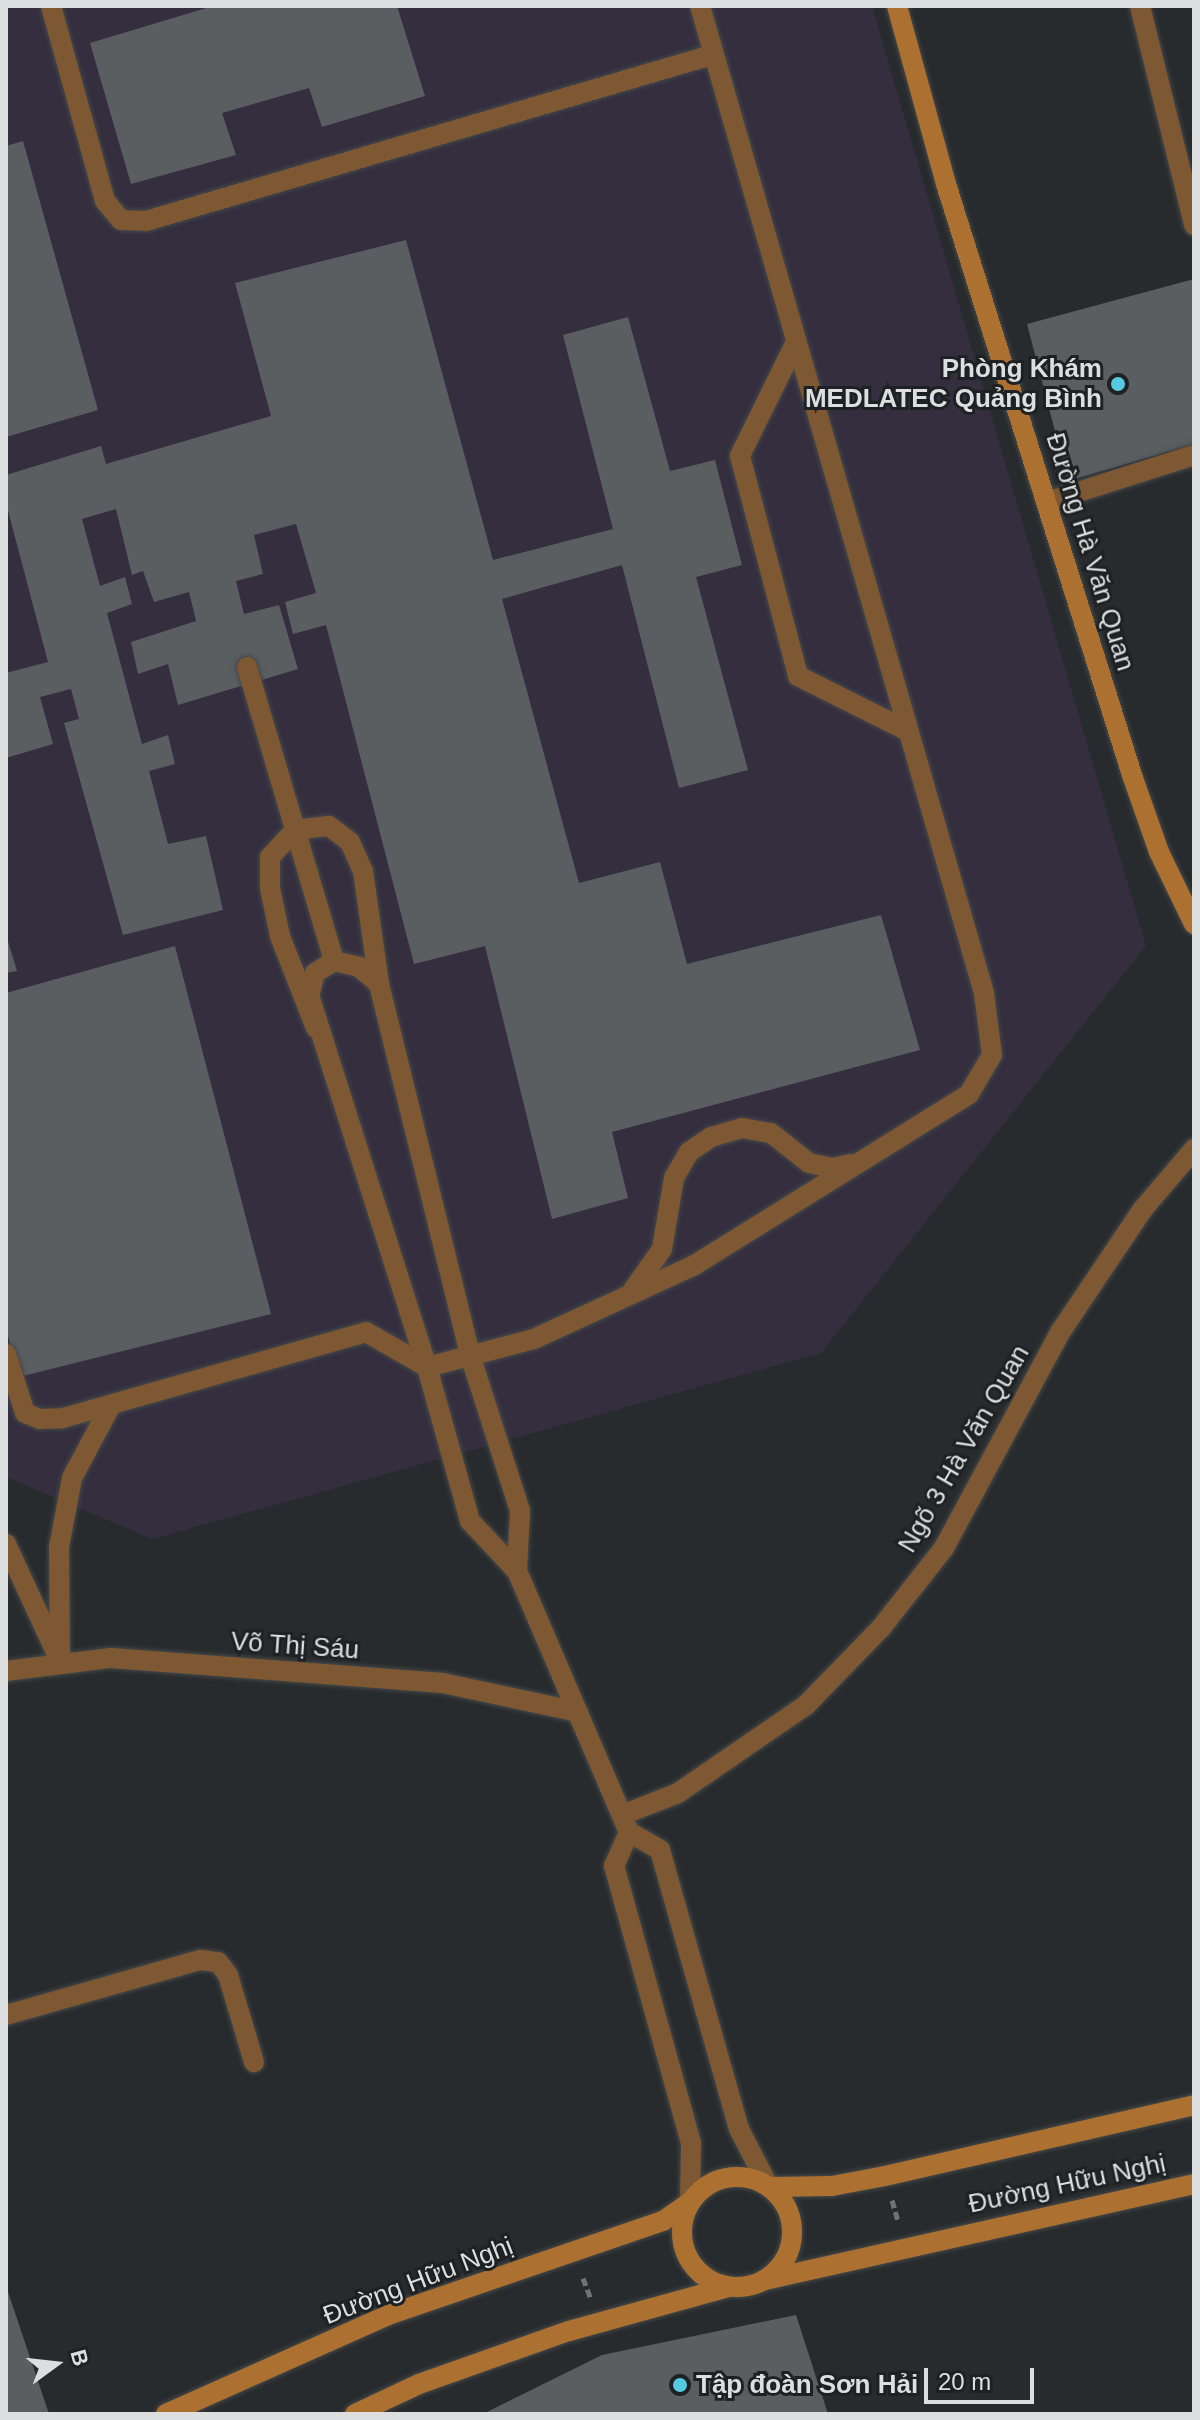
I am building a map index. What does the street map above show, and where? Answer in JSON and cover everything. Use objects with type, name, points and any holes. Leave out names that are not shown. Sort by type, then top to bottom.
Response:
[{"type":"main road","name":"Đường Hà Văn Quan","points":[[897,6],[946,184],[1159,852],[1194,924]]},
{"type":"main road","name":"Đường Hữu Nghị","points":[[769,2187],[832,2186],[885,2176],[1194,2105]]},
{"type":"main road","points":[[355,2414],[419,2384],[600,2322],[765,2280],[788,2253],[792,2234],[782,2200],[769,2187],[753,2178],[726,2178],[702,2188],[690,2202],[681,2238],[687,2255],[710,2282],[729,2287]]},
{"type":"main road","name":"Đường Hữu Nghị","points":[[765,2280],[905,2246],[1194,2184]]},
{"type":"main road","name":"Đường Hữu Nghị","points":[[166,2414],[388,2315],[663,2221],[690,2202]]},
{"type":"street","points":[[51,6],[105,201],[121,220],[146,221],[712,55]]},
{"type":"street","points":[[6,1354],[25,1413],[40,1419],[63,1418],[366,1332],[427,1367],[534,1339],[693,1266],[969,1094],[992,1055],[984,993],[700,6]]},
{"type":"street","points":[[1140,6],[1187,170],[1194,225]]},
{"type":"street","points":[[796,342],[740,456],[798,676],[908,731]]},
{"type":"street","points":[[1047,502],[1194,455]]},
{"type":"street","points":[[247,667],[334,961]]},
{"type":"street","points":[[517,1571],[520,1511],[470,1355],[379,984],[363,871],[350,842],[329,826],[295,830],[270,857],[270,888],[280,936],[316,1028],[427,1367],[470,1521],[517,1571],[625,1824],[660,1850],[739,2129],[769,2187]]},
{"type":"street","points":[[316,1028],[309,996],[315,973],[334,961],[359,967],[379,984]]},
{"type":"street","points":[[627,1296],[652,1271],[662,1249],[674,1178],[689,1152],[711,1137],[742,1128],[771,1133],[809,1163],[833,1168],[862,1161]]},
{"type":"street","name":"Ngõ 3 Hà Văn Quan","points":[[625,1824],[678,1793],[806,1705],[881,1628],[944,1548],[1061,1331],[1143,1209],[1194,1149]]},
{"type":"street","points":[[60,1661],[61,1533],[72,1478],[111,1405]]},
{"type":"street","points":[[6,1544],[60,1661]]},
{"type":"street","name":"Võ Thị Sáu","points":[[6,1671],[60,1661],[111,1658],[443,1683],[578,1712]]},
{"type":"street","points":[[625,1824],[614,1866],[691,2143],[690,2202]]},
{"type":"street","points":[[6,2015],[201,1960],[218,1962],[228,1975],[254,2062]]},
{"type":"path","points":[[885,2176],[905,2246]]},
{"type":"path","points":[[573,2251],[600,2322]]},
{"type":"shaded area","points":[[6,6],[872,6],[1146,946],[821,1353],[152,1539],[6,1477]]},
{"type":"building","points":[[213,6],[397,6],[425,96],[322,127],[309,88],[222,113],[236,155],[131,184],[90,43]]},
{"type":"building","points":[[23,141],[98,410],[6,437],[6,146]]},
{"type":"building","points":[[406,240],[493,560],[613,529],[563,335],[628,317],[670,471],[715,460],[742,565],[696,577],[748,770],[679,788],[622,565],[502,599],[579,883],[660,862],[687,964],[881,915],[920,1050],[612,1132],[628,1198],[552,1219],[485,946],[414,964],[326,625],[293,634],[285,602],[316,593],[296,524],[254,535],[263,574],[236,581],[244,614],[279,605],[298,669],[178,705],[168,664],[138,674],[131,642],[196,621],[189,592],[154,602],[143,571],[132,575],[116,509],[82,519],[100,586],[125,577],[132,604],[107,613],[142,744],[168,735],[175,764],[149,771],[168,844],[206,836],[223,910],[123,935],[64,723],[79,719],[71,689],[40,697],[53,744],[6,758],[6,673],[48,662],[6,503],[6,475],[101,446],[106,464],[271,416],[235,283]]},
{"type":"building","name":"Phòng Khám MEDLATEC Quảng Bình","points":[[1194,279],[1194,444],[1068,481],[1027,324]]},
{"type":"building","points":[[6,935],[17,971],[6,973]]},
{"type":"building","points":[[175,946],[271,1314],[19,1377],[6,1329],[6,993]]},
{"type":"building","points":[[7,2289],[49,2414],[6,2414]]},
{"type":"building","name":"Tập đoàn Sơn Hải","points":[[796,2315],[828,2414],[483,2414],[602,2355]]},
{"type":"place","name":"Phòng Khám MEDLATEC Quảng Bình","points":[[1118,384]]},
{"type":"place","name":"Tập đoàn Sơn Hải","points":[[680,2385]]}]
